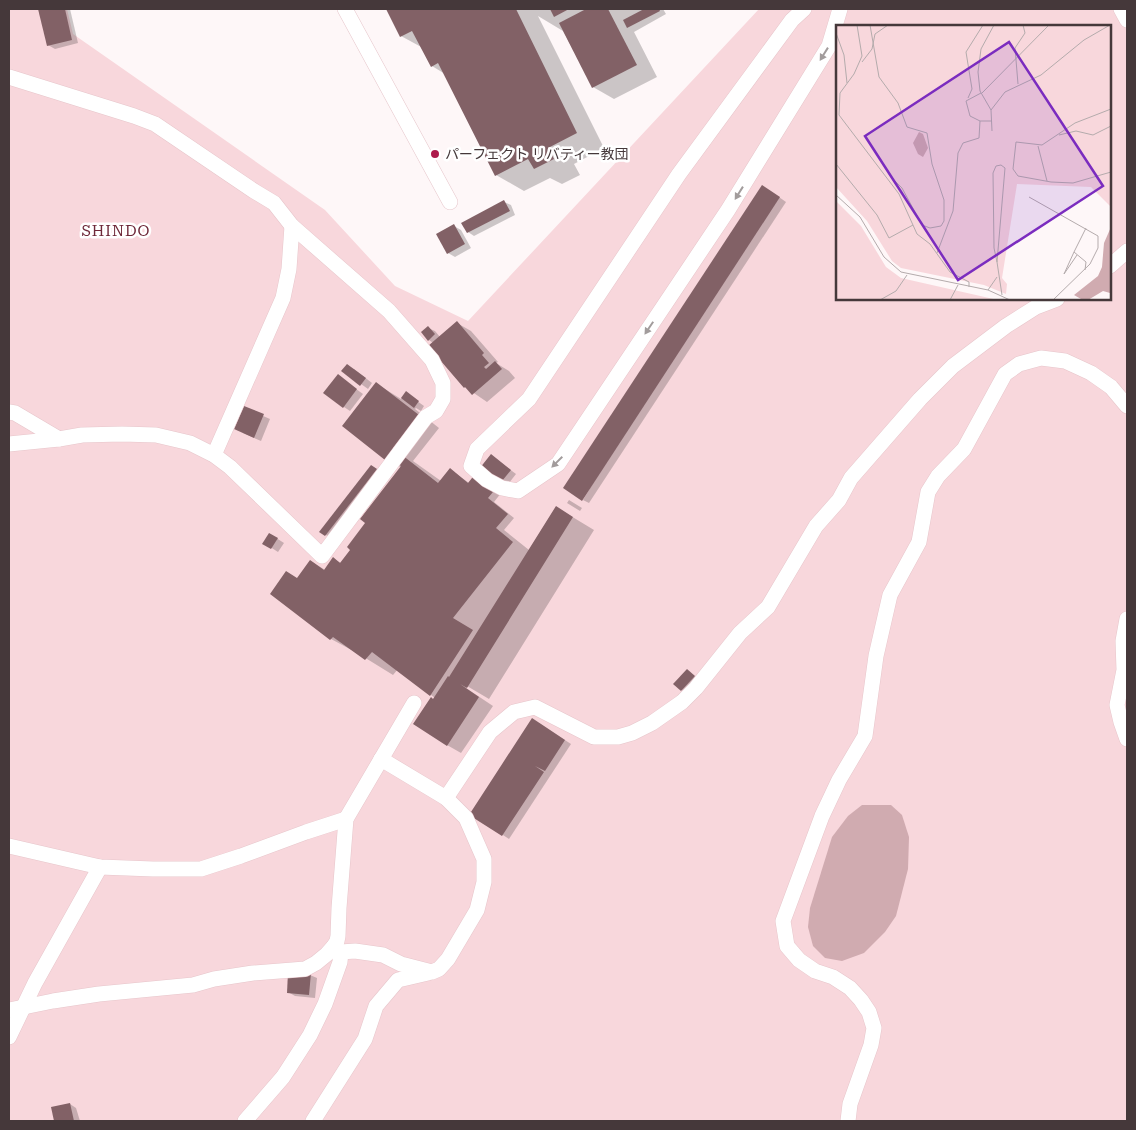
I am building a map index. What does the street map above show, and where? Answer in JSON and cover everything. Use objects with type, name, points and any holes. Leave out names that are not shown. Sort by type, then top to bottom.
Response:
[{"type":"lane","points":[[345,9],[450,202]]},
{"type":"lane","points":[[804,9],[792,20],[679,174],[529,399],[477,449],[471,466],[487,480],[502,488],[518,490],[558,464],[728,210],[828,46],[840,9]]},
{"type":"lane","points":[[1121,9],[1127,20]]},
{"type":"lane","points":[[9,77],[155,124],[254,192],[274,203],[292,226],[389,312],[432,360],[443,383],[443,399],[436,411],[426,416],[322,556],[230,466],[214,455],[190,443],[156,435],[122,434],[82,435],[9,444]]},
{"type":"lane","points":[[214,455],[283,298],[289,269],[292,226]]},
{"type":"lane","points":[[1111,265],[1127,251]]},
{"type":"lane","points":[[446,798],[490,732],[514,712],[535,707],[594,737],[618,737],[632,733],[652,723],[682,702],[696,688],[740,633],[768,607],[813,532],[838,500],[851,478],[920,399],[953,366],[1006,326],[1036,307],[1054,300]]},
{"type":"lane","points":[[848,1121],[850,1104],[871,1045],[874,1028],[869,1012],[850,988],[833,977],[815,972],[799,960],[787,946],[783,921],[822,816],[839,780],[865,736],[876,656],[890,595],[919,542],[928,492],[938,476],[964,449],[1005,374],[1019,364],[1041,358],[1065,361],[1091,373],[1111,387],[1127,406]]},
{"type":"lane","points":[[9,412],[15,413],[59,439]]},
{"type":"lane","points":[[1127,619],[1123,641],[1124,670],[1117,705],[1127,739]]},
{"type":"lane","points":[[245,1121],[283,1077],[310,1035],[326,1004],[340,962],[337,941],[346,819],[414,703]]},
{"type":"lane","points":[[313,1121],[365,1039],[376,1006],[398,980],[432,972],[439,969],[448,959],[476,910],[484,882],[484,859],[466,818],[446,798],[381,759]]},
{"type":"lane","points":[[9,846],[100,867],[201,869],[346,819]]},
{"type":"lane","points":[[9,1037],[35,984],[100,867]]},
{"type":"lane","points":[[9,1010],[99,994],[193,985],[214,979],[253,973],[304,969],[316,964],[327,954],[337,949],[383,955],[401,964],[432,972]]},
{"type":"shaded area","points":[[9,9],[67,9],[73,34],[325,210],[395,286],[468,321],[759,9],[1127,9],[1127,1121],[9,1121]]},
{"type":"shaded area","points":[[862,805],[891,805],[902,815],[909,837],[908,869],[896,916],[885,932],[864,953],[842,961],[825,958],[813,946],[808,927],[810,908],[832,837],[848,816]]},
{"type":"building","points":[[38,9],[65,9],[72,40],[47,46]]},
{"type":"building","points":[[386,9],[516,9],[577,133],[548,148],[554,159],[534,169],[528,159],[495,176],[438,63],[431,67],[412,31],[400,37]]},
{"type":"building","points":[[550,9],[569,9],[554,17]]},
{"type":"building","points":[[586,9],[608,9],[637,65],[592,88],[559,23]]},
{"type":"building","points":[[644,9],[659,9],[660,11],[627,28],[623,20]]},
{"type":"building","points":[[762,185],[780,197],[582,501],[563,488]]},
{"type":"building","points":[[504,200],[510,211],[467,233],[461,223]]},
{"type":"building","points":[[454,224],[465,244],[447,254],[436,234]]},
{"type":"building","points":[[457,321],[484,353],[482,355],[489,363],[484,367],[486,369],[495,361],[502,369],[472,395],[428,346]]},
{"type":"building","points":[[428,326],[435,334],[428,341],[421,332]]},
{"type":"building","points":[[347,364],[366,378],[360,386],[341,371]]},
{"type":"building","points":[[338,374],[357,389],[343,408],[323,393]]},
{"type":"building","points":[[376,382],[419,415],[393,448],[438,483],[450,468],[468,483],[491,454],[511,470],[488,498],[508,514],[496,528],[513,542],[453,618],[473,630],[430,696],[372,652],[365,660],[333,637],[330,640],[270,594],[286,571],[297,578],[310,560],[324,570],[333,557],[340,563],[350,550],[347,547],[365,523],[360,519],[401,466],[388,456],[385,460],[342,426]]},
{"type":"building","points":[[406,391],[419,401],[414,408],[401,398]]},
{"type":"building","points":[[244,406],[264,414],[254,438],[234,429]]},
{"type":"building","points":[[371,465],[377,469],[325,536],[319,532]]},
{"type":"building","points":[[556,506],[573,517],[467,688],[460,684],[479,697],[447,746],[413,724],[431,697],[433,699],[449,677]]},
{"type":"building","points":[[269,533],[278,538],[271,549],[262,544]]},
{"type":"building","points":[[687,669],[695,676],[681,691],[673,684]]},
{"type":"building","points":[[532,718],[565,740],[545,771],[535,766],[544,772],[502,836],[469,815]]},
{"type":"building","points":[[288,972],[311,973],[309,995],[287,993]]},
{"type":"building","points":[[70,1103],[74,1121],[54,1121],[51,1107]]},
{"type":"place","name":"パーフェクト リバティー教団","points":[[435,154]]},
{"type":"district","name":"SHINDO","points":[[116,231]]}]
